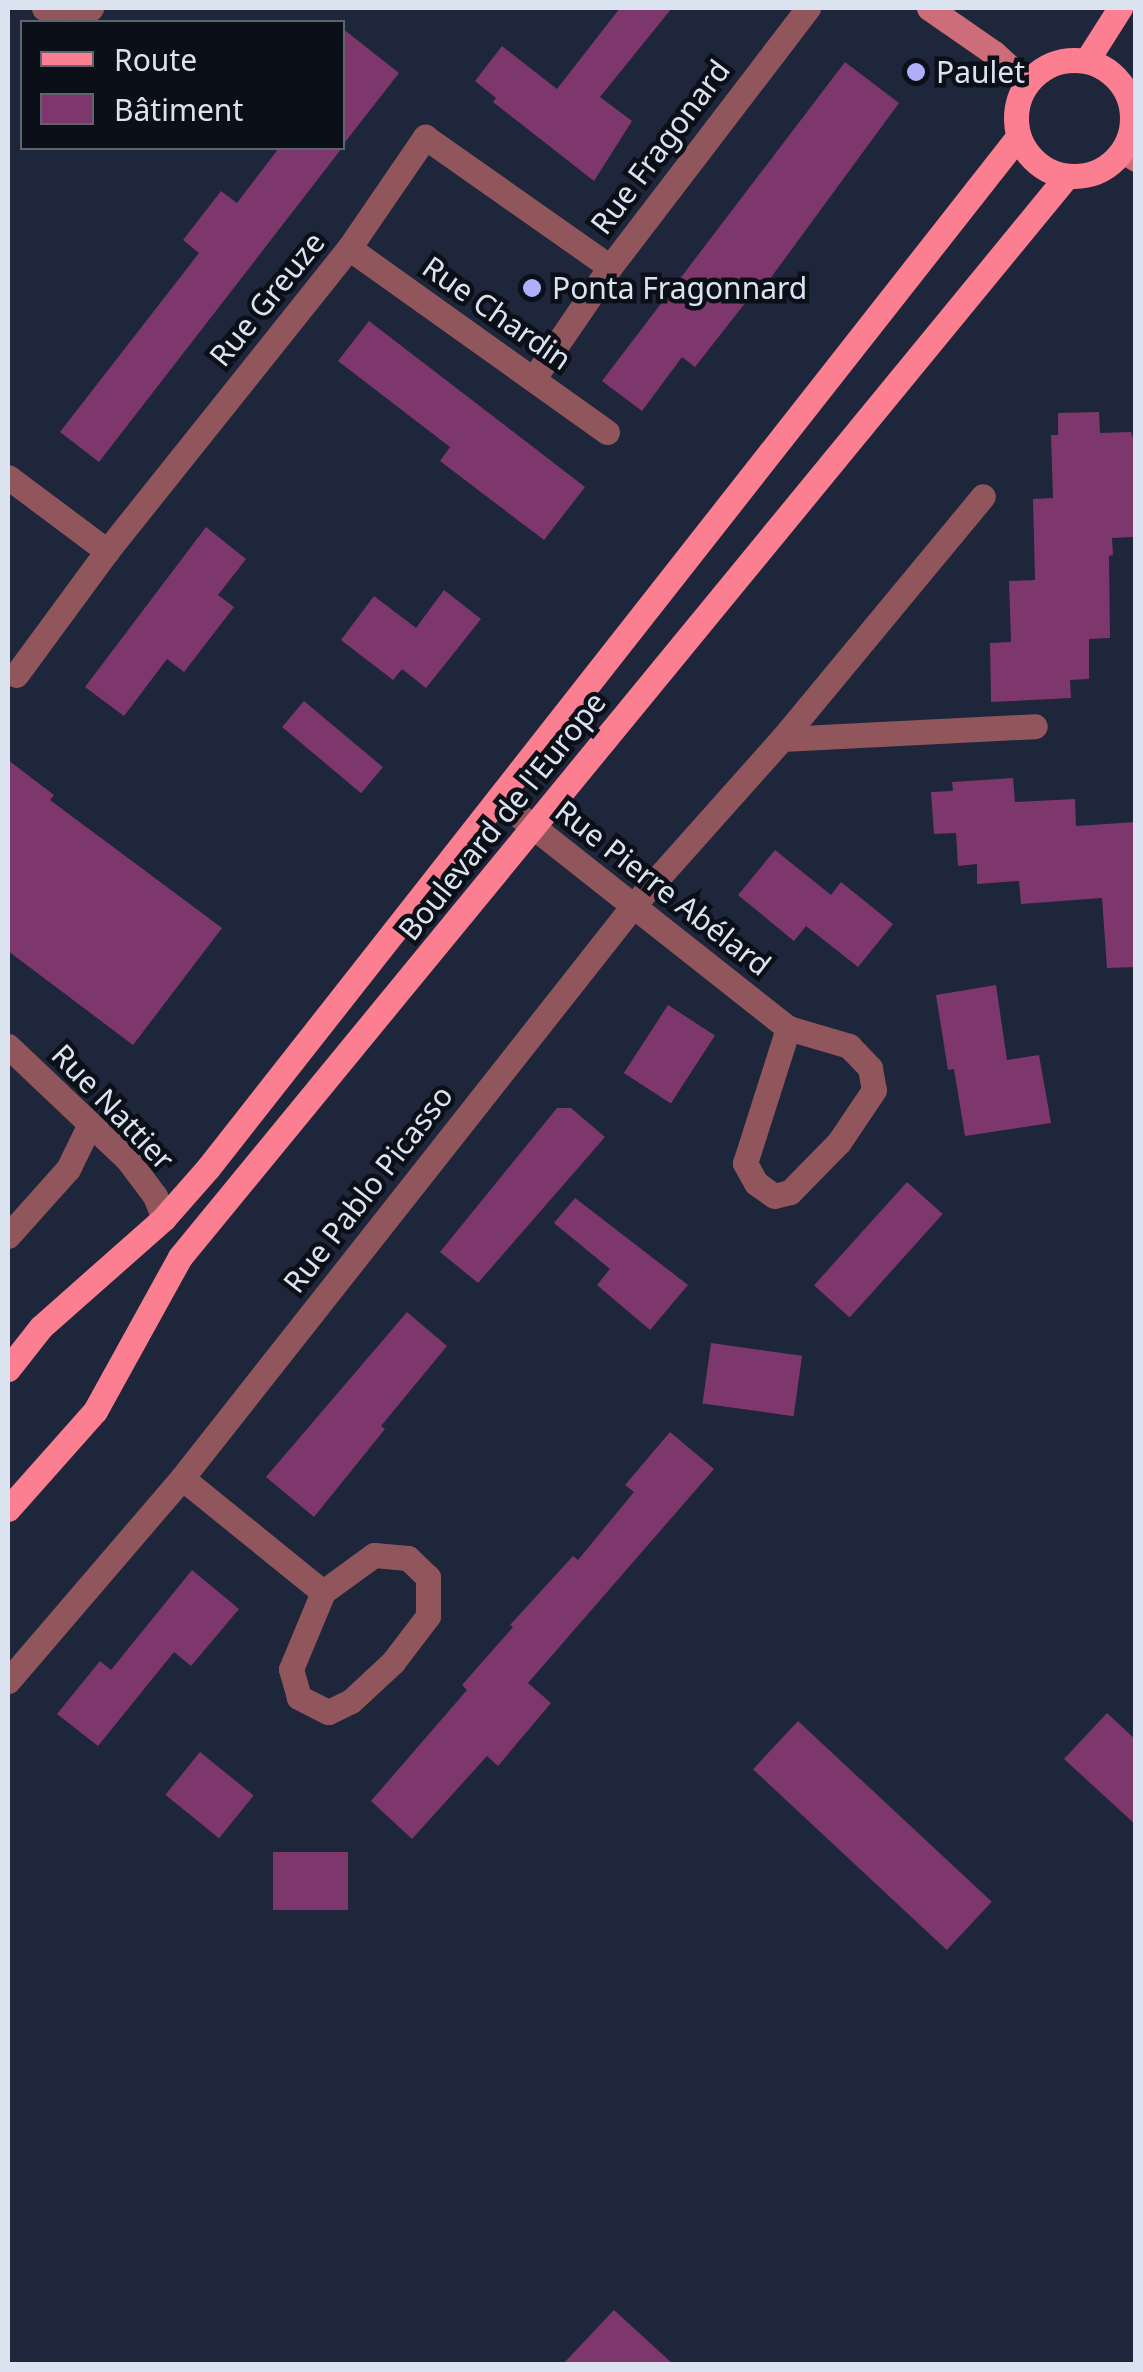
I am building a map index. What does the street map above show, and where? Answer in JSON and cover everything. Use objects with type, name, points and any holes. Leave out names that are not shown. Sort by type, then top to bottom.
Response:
[{"type":"main road","points":[[1087,60],[1120,8]]},
{"type":"main road","points":[[1087,60],[1131,87],[1133,122],[1129,155],[1108,166],[1068,176],[1042,167],[1018,137],[1015,118],[1026,83],[1054,63],[1087,60]]},
{"type":"main road","name":"Boulevard de l'Europe","points":[[8,1369],[42,1327],[164,1218],[1018,137]]},
{"type":"main road","name":"Boulevard de l'Europe","points":[[8,1509],[95,1411],[180,1257],[1068,176]]},
{"type":"street","name":"Rue Fragonard","points":[[534,378],[610,267],[808,8]]},
{"type":"street","points":[[928,8],[994,53],[1026,83]]},
{"type":"street","name":"Rue Greuze","points":[[16,675],[107,552],[349,248],[425,137],[610,267]]},
{"type":"street","name":"Rue Chardin","points":[[349,248],[607,432]]},
{"type":"street","points":[[8,477],[107,552]]},
{"type":"street","name":"Rue Pablo Picasso","points":[[8,1681],[182,1478],[633,906],[782,739],[983,496]]},
{"type":"street","points":[[782,739],[1036,726]]},
{"type":"street","name":"Rue Pierre Abélard","points":[[498,799],[788,1028],[849,1046],[870,1068],[874,1090],[839,1142],[790,1192],[774,1196],[756,1182],[745,1163],[788,1028]]},
{"type":"street","name":"Rue Nattier","points":[[8,1046],[128,1160],[155,1196],[164,1218]]},
{"type":"street","points":[[8,1236],[68,1169],[90,1124]]},
{"type":"street","points":[[182,1478],[323,1592]]},
{"type":"street","points":[[374,1555],[408,1558],[428,1577],[428,1616],[393,1662],[351,1701],[328,1712],[299,1698],[291,1668],[323,1592],[374,1555]]},
{"type":"building","points":[[620,8],[672,8],[600,97],[632,121],[594,181],[493,102],[496,98],[475,81],[502,46],[557,89]]},
{"type":"building","points":[[345,30],[399,73],[345,142]]},
{"type":"building","points":[[845,62],[899,103],[753,302],[749,298],[695,367],[682,357],[642,411],[602,381]]},
{"type":"building","points":[[277,150],[340,150],[99,462],[60,432],[199,253],[183,240],[221,191],[237,203]]},
{"type":"building","points":[[369,321],[585,487],[544,540],[440,461],[450,447],[338,361]]},
{"type":"building","points":[[1099,412],[1100,433],[1131,432],[1136,448],[1134,537],[1112,538],[1113,555],[1109,556],[1110,638],[1089,639],[1089,679],[1070,680],[1071,698],[991,702],[990,643],[1011,642],[1009,581],[1035,580],[1033,499],[1053,498],[1051,435],[1058,435],[1058,413]]},
{"type":"building","points":[[206,527],[246,559],[218,595],[234,607],[184,672],[167,659],[124,716],[85,687]]},
{"type":"building","points":[[444,590],[481,619],[426,688],[402,669],[393,680],[341,640],[374,596],[416,628]]},
{"type":"building","points":[[304,701],[383,767],[361,793],[282,727]]},
{"type":"building","points":[[8,760],[54,795],[50,800],[222,928],[133,1045],[8,951]]},
{"type":"building","points":[[1013,778],[1015,802],[1075,799],[1076,826],[1136,822],[1136,967],[1107,968],[1102,898],[1021,904],[1019,881],[977,884],[977,864],[958,866],[956,833],[934,834],[931,792],[953,791],[952,782]]},
{"type":"building","points":[[775,850],[831,895],[841,882],[893,924],[858,967],[806,926],[794,941],[738,895]]},
{"type":"building","points":[[996,985],[1007,1060],[1039,1055],[1051,1123],[965,1136],[954,1069],[948,1070],[936,995]]},
{"type":"building","points":[[668,1005],[715,1035],[671,1103],[624,1073]]},
{"type":"building","points":[[557,1108],[571,1108],[605,1137],[478,1283],[440,1252]]},
{"type":"building","points":[[907,1182],[943,1214],[850,1317],[814,1285]]},
{"type":"building","points":[[575,1198],[688,1285],[650,1330],[597,1285],[610,1269],[554,1223]]},
{"type":"building","points":[[407,1312],[447,1346],[314,1517],[266,1477]]},
{"type":"building","points":[[711,1343],[802,1356],[794,1416],[703,1403]]},
{"type":"building","points":[[670,1432],[714,1469],[528,1683],[551,1703],[498,1766],[487,1756],[412,1839],[371,1801],[467,1690],[462,1685],[513,1627],[510,1625],[573,1556],[578,1560],[634,1492],[625,1485]]},
{"type":"building","points":[[192,1570],[239,1609],[191,1666],[174,1652],[98,1746],[57,1714],[100,1661],[111,1670]]},
{"type":"building","points":[[1107,1713],[1136,1740],[1136,1825],[1064,1759]]},
{"type":"building","points":[[798,1721],[992,1902],[947,1950],[753,1769]]},
{"type":"building","points":[[200,1752],[254,1795],[219,1838],[165,1795]]},
{"type":"building","points":[[273,1852],[348,1852],[348,1910],[273,1910]]},
{"type":"building","points":[[614,2310],[673,2364],[563,2364]]},
{"type":"place","name":"Paulet","points":[[916,72]]},
{"type":"place","name":"Ponta Fragonnard","points":[[532,288]]}]
